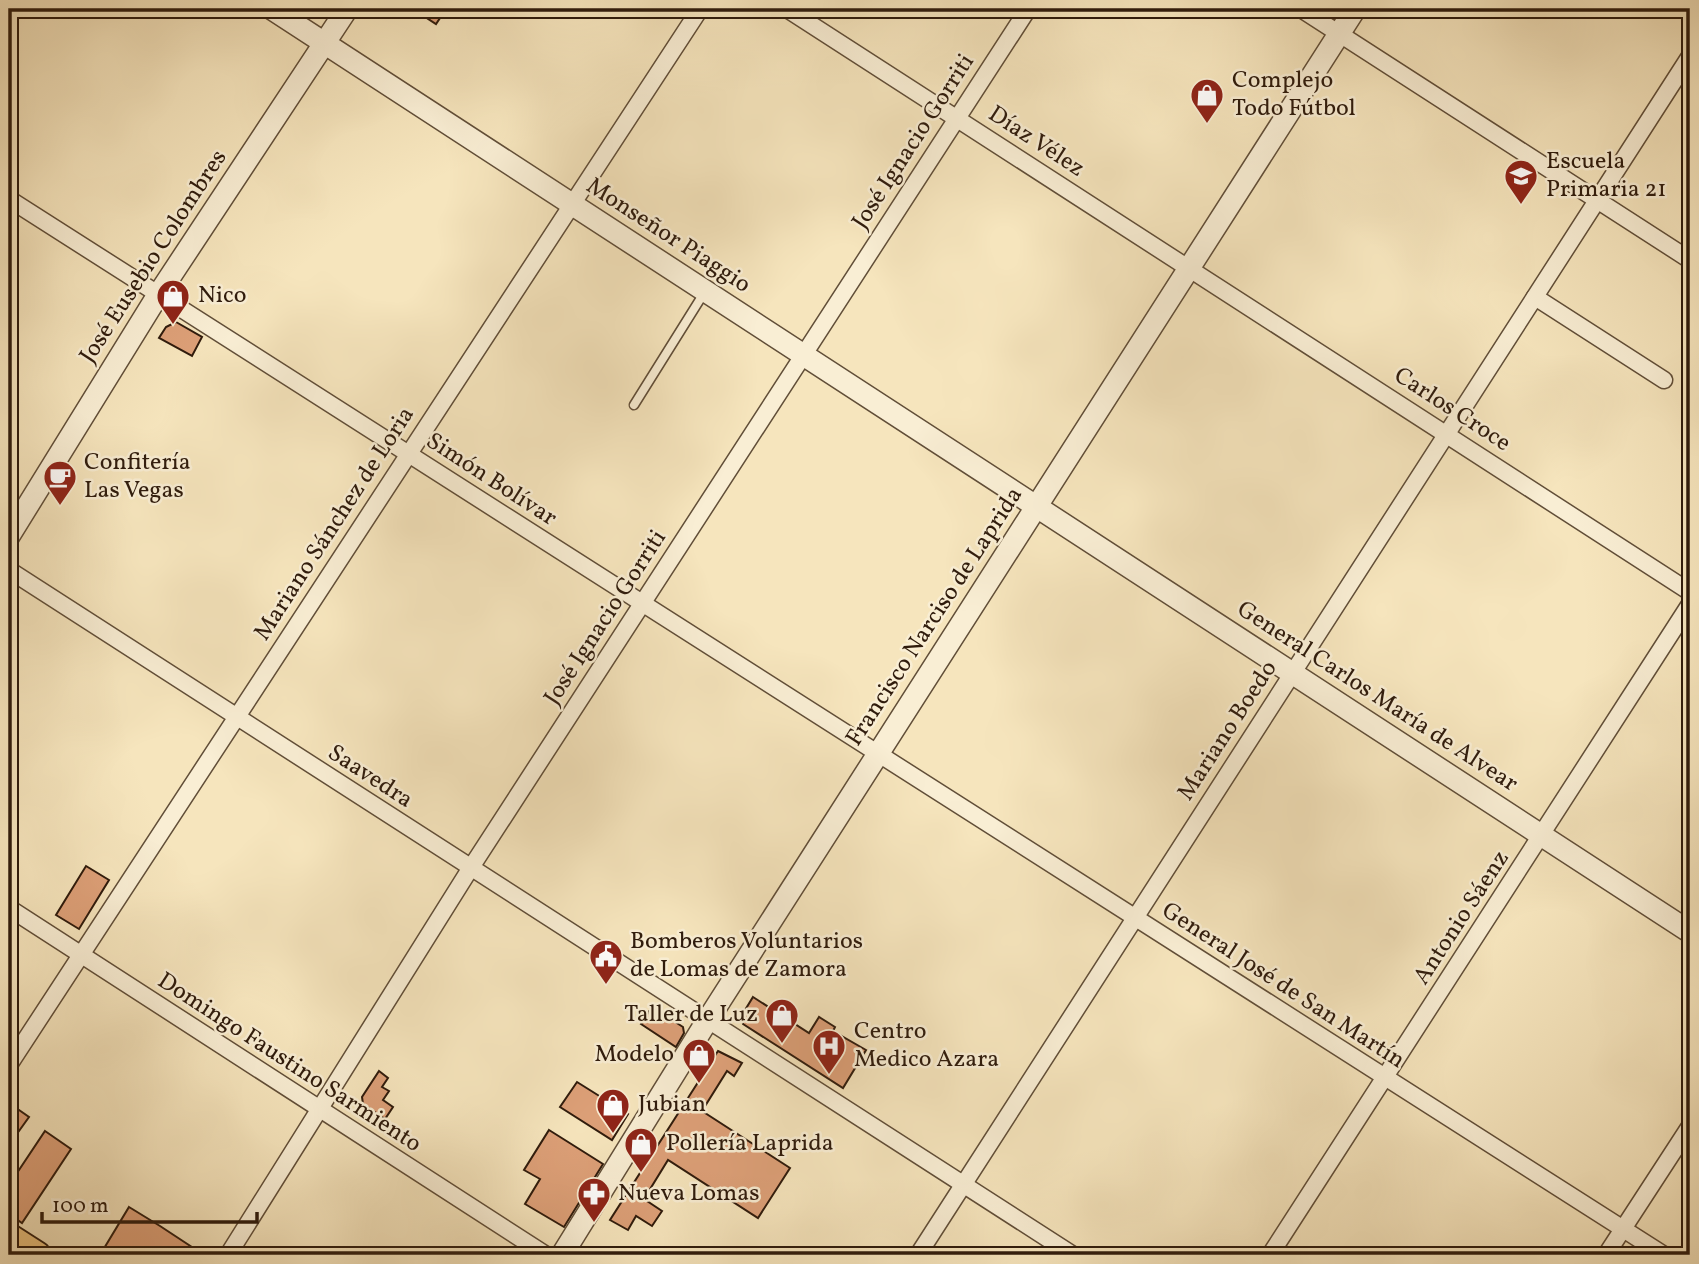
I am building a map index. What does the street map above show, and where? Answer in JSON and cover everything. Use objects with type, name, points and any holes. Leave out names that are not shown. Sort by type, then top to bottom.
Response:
[{"type":"main road","points":[[9,1237],[37,1255]]},
{"type":"street","name":"Monseñor Piaggio","points":[[272,9],[1036,507]]},
{"type":"street","name":"José Eusebio Colombres","points":[[9,536],[158,295],[347,9]]},
{"type":"street","name":"Mariano Sánchez de Loria","points":[[9,1065],[700,9]]},
{"type":"street","name":"Díaz Vélez","points":[[787,9],[1189,268]]},
{"type":"street","name":"José Ignacio Gorriti","points":[[228,1255],[470,869],[1028,9]]},
{"type":"street","points":[[1301,9],[1690,260]]},
{"type":"street","name":"Francisco Narciso de Laprida","points":[[562,1255],[707,1021],[1355,9]]},
{"type":"street","name":"Mariano Boedo","points":[[918,1255],[1690,55]]},
{"type":"street","name":"Simón Bolívar","points":[[9,199],[877,755]]},
{"type":"street","name":"Carlos Croce","points":[[1189,268],[1690,592]]},
{"type":"street","points":[[1535,297],[1664,380]]},
{"type":"street","name":"General Carlos María de Alvear","points":[[1036,507],[1690,932]]},
{"type":"street","name":"Saavedra","points":[[9,570],[235,718],[1073,1255]]},
{"type":"street","name":"Antonio Sáenz","points":[[1270,1255],[1543,836],[1690,604]]},
{"type":"street","name":"General José de San Martín","points":[[877,755],[1664,1255]]},
{"type":"street","name":"Domingo Faustino Sarmiento","points":[[9,908],[546,1255]]},
{"type":"street","points":[[1606,1255],[1690,1126]]},
{"type":"lane","points":[[634,405],[705,291]]},
{"type":"building","points":[[413,9],[446,9],[436,24]]},
{"type":"building","points":[[176,322],[202,337],[192,356],[159,338],[166,327]]},
{"type":"building","points":[[86,866],[109,880],[79,929],[56,915]]},
{"type":"building","points":[[753,997],[809,1033],[819,1017],[835,1027],[833,1031],[866,1050],[843,1088],[743,1024],[742,1015]]},
{"type":"building","points":[[652,1007],[683,1027],[684,1033],[676,1047],[641,1024]]},
{"type":"building","points":[[718,1051],[742,1063],[734,1076],[727,1071],[702,1111],[790,1168],[758,1218],[668,1160],[644,1199],[662,1211],[652,1226],[636,1216],[628,1230],[610,1220]]},
{"type":"building","points":[[379,1071],[388,1078],[382,1087],[389,1091],[383,1100],[393,1107],[385,1119],[363,1104],[362,1097]]},
{"type":"building","points":[[577,1082],[628,1114],[612,1140],[560,1107]]},
{"type":"building","points":[[9,1103],[29,1117],[9,1145]]},
{"type":"building","points":[[549,1130],[603,1164],[564,1227],[525,1204],[540,1179],[524,1170]]},
{"type":"building","points":[[45,1131],[71,1149],[22,1223],[9,1214],[9,1185]]},
{"type":"building","points":[[129,1207],[160,1226],[204,1255],[100,1255]]},
{"type":"place","name":"Complejo Todo Fútbol","points":[[1207,125]]},
{"type":"place","name":"Escuela Primaria 21","points":[[1521,206]]},
{"type":"place","name":"Nico","points":[[173,326]]},
{"type":"place","name":"Confitería Las Vegas","points":[[60,507]]},
{"type":"place","name":"Bomberos Voluntarios de Lomas de Zamora","points":[[606,986]]},
{"type":"place","name":"Taller de Luz","points":[[782,1045]]},
{"type":"place","name":"Centro Medico Azara","points":[[829,1076]]},
{"type":"place","name":"Modelo","points":[[699,1085]]},
{"type":"place","name":"Jubian","points":[[613,1135]]},
{"type":"place","name":"Pollería Laprida","points":[[641,1174]]},
{"type":"place","name":"Nueva Lomas","points":[[594,1224]]}]
